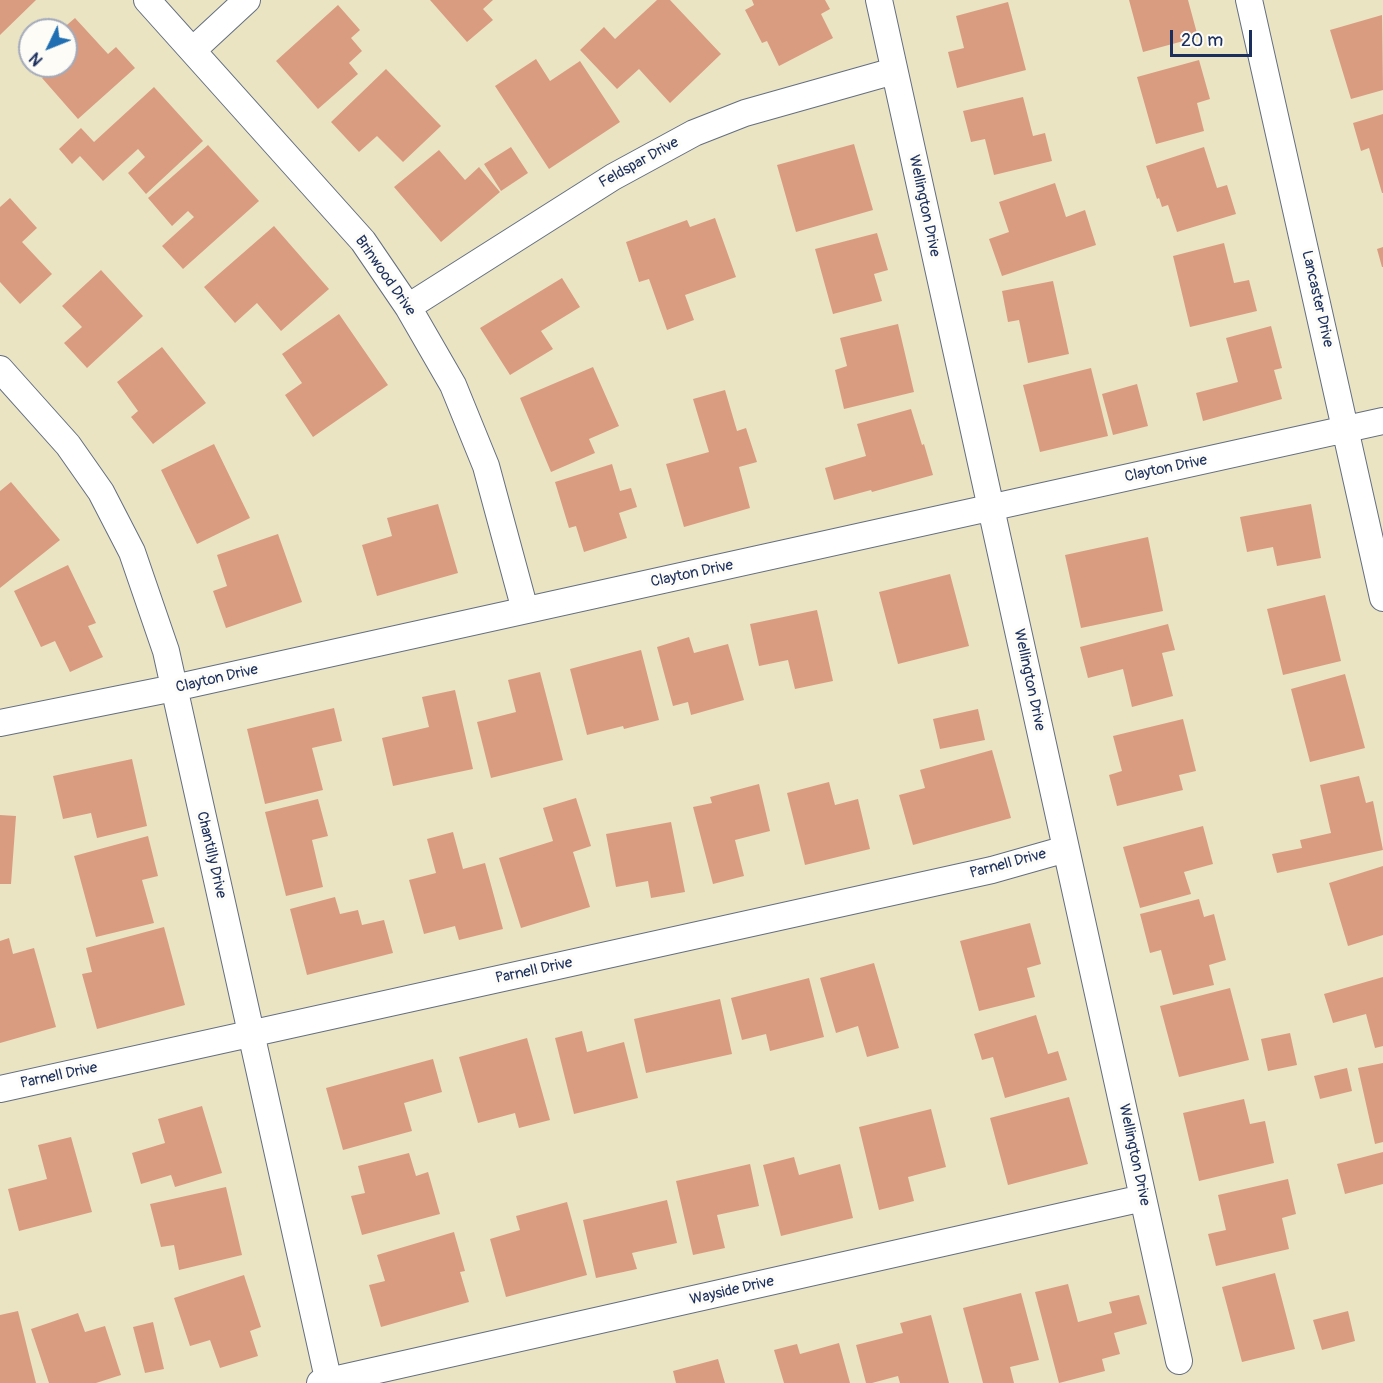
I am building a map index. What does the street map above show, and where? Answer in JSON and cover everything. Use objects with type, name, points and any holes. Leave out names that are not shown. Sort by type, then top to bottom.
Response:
[{"type":"street","name":"Brinwood Drive","points":[[147,0],[363,241],[408,307],[453,385],[486,466],[525,610]]},
{"type":"street","points":[[193,50],[247,0]]},
{"type":"street","name":"Wellington Drive","points":[[879,0],[1179,1361]]},
{"type":"street","name":"Lancaster Drive","points":[[1249,0],[1383,598]]},
{"type":"street","name":"Feldspar Drive","points":[[408,307],[613,177],[694,133],[746,113],[894,71]]},
{"type":"street","name":"Chantilly Drive","points":[[0,369],[68,445],[101,492],[132,552],[166,651],[326,1382]]},
{"type":"street","name":"Clayton Drive","points":[[0,723],[174,688],[1383,420]]},
{"type":"street","name":"Parnell Drive","points":[[0,1089],[992,870],[1066,849]]},
{"type":"street","name":"Wayside Drive","points":[[326,1382],[1143,1198]]},
{"type":"building","points":[[0,0],[36,0],[0,35]]},
{"type":"building","points":[[430,0],[493,0],[483,9],[493,20],[467,42]]},
{"type":"building","points":[[657,0],[670,0],[721,54],[670,103],[639,69],[617,89],[580,50],[604,27],[615,39]]},
{"type":"building","points":[[752,0],[825,0],[830,9],[821,14],[833,38],[779,66],[767,41],[762,43],[745,10],[754,5]]},
{"type":"building","points":[[1129,0],[1188,0],[1198,37],[1143,52]]},
{"type":"building","points":[[1008,2],[1026,70],[957,88],[948,52],[964,48],[956,16]]},
{"type":"building","points":[[338,5],[360,30],[351,38],[362,51],[349,63],[358,74],[318,109],[276,61]]},
{"type":"building","points":[[1382,15],[1383,90],[1351,99],[1330,30]]},
{"type":"building","points":[[78,21],[108,54],[116,47],[135,68],[78,119],[42,78],[78,78]]},
{"type":"building","points":[[536,59],[550,81],[580,61],[620,122],[549,169],[495,86]]},
{"type":"building","points":[[1199,60],[1210,99],[1197,103],[1204,131],[1156,144],[1137,77]]},
{"type":"building","points":[[386,69],[441,126],[403,162],[377,136],[359,152],[331,122]]},
{"type":"building","points":[[154,87],[203,141],[146,194],[128,173],[145,157],[138,149],[103,181],[80,156],[72,164],[59,149],[81,128],[94,142]]},
{"type":"building","points":[[1023,97],[1033,136],[1045,133],[1052,161],[994,175],[985,139],[971,142],[963,111]]},
{"type":"building","points":[[1383,114],[1382,193],[1369,148],[1361,151],[1353,123]]},
{"type":"building","points":[[854,144],[873,210],[796,232],[777,165]]},
{"type":"building","points":[[208,145],[259,201],[183,269],[162,246],[194,217],[188,211],[172,226],[148,198]]},
{"type":"building","points":[[511,147],[528,173],[501,191],[484,164]]},
{"type":"building","points":[[1204,147],[1217,188],[1227,185],[1236,214],[1177,232],[1168,205],[1162,207],[1159,198],[1157,199],[1146,166]]},
{"type":"building","points":[[439,150],[465,180],[479,167],[500,192],[441,242],[394,187]]},
{"type":"building","points":[[1055,183],[1066,217],[1085,210],[1096,245],[1002,276],[989,239],[1009,232],[999,202]]},
{"type":"building","points":[[10,198],[37,228],[22,242],[52,274],[20,304],[0,282],[0,207]]},
{"type":"building","points":[[715,218],[736,277],[685,295],[694,320],[667,330],[649,279],[639,282],[626,242],[687,220],[690,227]]},
{"type":"building","points":[[274,226],[329,289],[281,331],[257,303],[235,323],[204,287]]},
{"type":"building","points":[[877,233],[888,270],[874,274],[882,301],[833,314],[815,249]]},
{"type":"building","points":[[1224,243],[1234,283],[1249,280],[1257,311],[1190,327],[1173,256]]},
{"type":"building","points":[[1383,247],[1383,267],[1382,267],[1377,249]]},
{"type":"building","points":[[101,270],[143,316],[87,368],[64,343],[82,327],[62,306]]},
{"type":"building","points":[[562,278],[580,307],[541,331],[553,349],[510,375],[480,328]]},
{"type":"building","points":[[1053,281],[1069,354],[1028,363],[1019,320],[1008,322],[1002,291]]},
{"type":"building","points":[[339,314],[388,385],[313,437],[285,395],[302,383],[282,354]]},
{"type":"building","points":[[898,324],[914,392],[844,409],[835,370],[847,366],[840,338]]},
{"type":"building","points":[[1271,326],[1282,368],[1274,370],[1282,399],[1203,421],[1196,393],[1238,382],[1226,338]]},
{"type":"building","points":[[162,347],[206,403],[153,444],[131,417],[138,411],[117,382]]},
{"type":"building","points":[[593,367],[619,426],[589,439],[595,453],[551,472],[520,398]]},
{"type":"building","points":[[1091,368],[1108,436],[1040,452],[1023,385]]},
{"type":"building","points":[[1137,384],[1148,426],[1113,435],[1102,394]]},
{"type":"building","points":[[725,390],[737,431],[746,428],[757,462],[739,467],[750,508],[684,527],[666,464],[709,452],[693,399]]},
{"type":"building","points":[[911,409],[933,475],[834,500],[825,468],[866,456],[857,424]]},
{"type":"building","points":[[214,444],[250,518],[197,544],[161,470]]},
{"type":"building","points":[[612,464],[620,491],[631,488],[637,507],[619,513],[627,538],[584,552],[576,526],[569,528],[555,482]]},
{"type":"building","points":[[11,482],[60,540],[0,588],[0,491]]},
{"type":"building","points":[[438,504],[458,573],[377,596],[362,545],[392,536],[387,518]]},
{"type":"building","points":[[1311,504],[1321,558],[1277,566],[1273,547],[1247,552],[1240,517]]},
{"type":"building","points":[[278,534],[302,602],[226,628],[213,591],[227,586],[217,555]]},
{"type":"building","points":[[1148,537],[1163,611],[1081,628],[1065,555]]},
{"type":"building","points":[[68,565],[96,623],[88,626],[103,657],[70,672],[55,641],[41,647],[14,591]]},
{"type":"building","points":[[950,574],[969,646],[898,664],[879,592]]},
{"type":"building","points":[[1325,595],[1341,661],[1283,675],[1267,609]]},
{"type":"building","points":[[817,610],[833,681],[795,689],[788,660],[759,666],[750,624]]},
{"type":"building","points":[[1168,624],[1175,650],[1162,653],[1173,696],[1132,707],[1123,669],[1088,678],[1080,647]]},
{"type":"building","points":[[689,637],[694,653],[728,644],[744,700],[691,715],[688,702],[673,706],[657,647]]},
{"type":"building","points":[[641,650],[659,720],[587,735],[570,669]]},
{"type":"building","points":[[540,672],[563,760],[491,778],[477,722],[516,712],[508,680]]},
{"type":"building","points":[[1345,674],[1365,748],[1310,762],[1291,689]]},
{"type":"building","points":[[455,690],[473,769],[393,786],[382,738],[429,727],[422,697]]},
{"type":"building","points":[[334,708],[342,741],[312,748],[323,790],[265,804],[247,729]]},
{"type":"building","points":[[978,709],[985,740],[940,749],[933,719]]},
{"type":"building","points":[[1183,719],[1196,771],[1179,775],[1183,790],[1117,806],[1109,775],[1122,771],[1113,736]]},
{"type":"building","points":[[992,750],[1011,818],[913,845],[899,795],[925,788],[920,770]]},
{"type":"building","points":[[132,759],[147,826],[97,838],[91,813],[63,819],[53,776]]},
{"type":"building","points":[[1359,776],[1366,803],[1373,801],[1383,850],[1277,873],[1272,854],[1302,848],[1300,840],[1331,833],[1320,785]]},
{"type":"building","points":[[829,782],[835,805],[858,799],[870,849],[805,865],[787,793]]},
{"type":"building","points":[[759,784],[770,831],[735,840],[744,876],[713,884],[693,807],[712,803],[710,797]]},
{"type":"building","points":[[576,798],[591,846],[573,852],[590,907],[521,928],[499,858],[553,841],[543,808]]},
{"type":"building","points":[[318,799],[328,836],[312,840],[323,887],[286,896],[265,812]]},
{"type":"building","points":[[0,815],[16,816],[11,884],[0,884]]},
{"type":"building","points":[[671,822],[685,892],[651,898],[648,881],[616,887],[606,834]]},
{"type":"building","points":[[1203,826],[1213,864],[1184,872],[1191,894],[1140,908],[1123,847]]},
{"type":"building","points":[[453,832],[463,869],[485,863],[503,929],[459,940],[455,926],[424,934],[409,880],[436,873],[427,839]]},
{"type":"building","points":[[148,836],[158,876],[142,880],[154,923],[96,937],[74,856]]},
{"type":"building","points":[[1383,866],[1383,935],[1348,946],[1329,883]]},
{"type":"building","points":[[335,897],[340,914],[358,910],[362,925],[384,920],[393,953],[307,975],[290,909]]},
{"type":"building","points":[[1199,899],[1204,917],[1214,914],[1226,960],[1209,965],[1214,985],[1173,995],[1161,950],[1150,953],[1140,914]]},
{"type":"building","points":[[1030,923],[1041,964],[1027,968],[1035,997],[979,1011],[960,941]]},
{"type":"building","points":[[164,927],[185,1005],[97,1029],[82,974],[92,972],[86,948]]},
{"type":"building","points":[[9,938],[13,954],[34,948],[56,1027],[0,1043],[0,941]]},
{"type":"building","points":[[874,963],[899,1048],[867,1057],[858,1026],[836,1033],[820,978]]},
{"type":"building","points":[[1383,977],[1383,1046],[1375,1048],[1366,1014],[1333,1023],[1324,994]]},
{"type":"building","points":[[809,978],[824,1037],[770,1051],[766,1034],[742,1040],[731,998]]},
{"type":"building","points":[[1230,988],[1249,1060],[1179,1077],[1160,1006]]},
{"type":"building","points":[[720,999],[732,1054],[646,1073],[634,1019]]},
{"type":"building","points":[[1036,1015],[1048,1054],[1058,1051],[1067,1080],[1005,1098],[993,1057],[982,1060],[974,1034]]},
{"type":"building","points":[[582,1031],[587,1052],[624,1042],[638,1098],[574,1114],[555,1038]]},
{"type":"building","points":[[1290,1033],[1297,1065],[1268,1071],[1261,1039]]},
{"type":"building","points":[[527,1038],[550,1120],[519,1128],[515,1113],[478,1123],[459,1057]]},
{"type":"building","points":[[433,1059],[442,1092],[404,1103],[412,1131],[343,1150],[326,1088]]},
{"type":"building","points":[[1383,1063],[1383,1142],[1375,1144],[1358,1068]]},
{"type":"building","points":[[1347,1068],[1352,1091],[1320,1099],[1314,1076]]},
{"type":"building","points":[[1069,1097],[1088,1164],[1008,1185],[990,1118]]},
{"type":"building","points":[[1244,1099],[1250,1124],[1265,1121],[1274,1163],[1199,1181],[1183,1113]]},
{"type":"building","points":[[202,1106],[222,1173],[175,1187],[171,1175],[141,1184],[132,1153],[165,1143],[158,1119]]},
{"type":"building","points":[[931,1109],[946,1167],[908,1177],[914,1201],[879,1210],[859,1127]]},
{"type":"building","points":[[71,1137],[92,1212],[19,1231],[8,1189],[47,1179],[38,1145]]},
{"type":"building","points":[[1383,1152],[1383,1184],[1345,1194],[1337,1164]]},
{"type":"building","points":[[409,1153],[416,1176],[428,1172],[440,1214],[362,1235],[351,1196],[365,1193],[358,1166]]},
{"type":"building","points":[[794,1157],[799,1175],[840,1164],[853,1218],[781,1236],[763,1165]]},
{"type":"building","points":[[750,1164],[759,1206],[717,1215],[725,1248],[693,1255],[676,1181]]},
{"type":"building","points":[[1288,1179],[1296,1214],[1282,1218],[1289,1249],[1216,1266],[1208,1234],[1226,1230],[1218,1195]]},
{"type":"building","points":[[226,1187],[242,1255],[179,1270],[174,1245],[161,1247],[150,1204]]},
{"type":"building","points":[[667,1200],[677,1243],[632,1253],[637,1269],[596,1278],[583,1220]]},
{"type":"building","points":[[567,1202],[587,1275],[506,1297],[490,1239],[520,1230],[516,1216]]},
{"type":"building","points":[[454,1232],[465,1271],[460,1272],[469,1302],[381,1327],[369,1285],[385,1281],[377,1255]]},
{"type":"building","points":[[1275,1273],[1295,1349],[1242,1362],[1222,1287]]},
{"type":"building","points":[[244,1275],[261,1327],[250,1331],[258,1356],[220,1368],[210,1340],[190,1346],[174,1298]]},
{"type":"building","points":[[1068,1284],[1078,1322],[1112,1313],[1109,1302],[1139,1295],[1147,1324],[1114,1333],[1120,1354],[1102,1359],[1105,1371],[1059,1383],[1035,1292]]},
{"type":"building","points":[[1021,1293],[1039,1360],[1010,1367],[1014,1383],[983,1383],[963,1308]]},
{"type":"building","points":[[18,1311],[36,1383],[0,1383],[0,1315]]},
{"type":"building","points":[[1348,1311],[1355,1341],[1322,1350],[1313,1320]]},
{"type":"building","points":[[78,1313],[85,1332],[105,1326],[121,1375],[96,1383],[49,1383],[31,1329]]},
{"type":"building","points":[[931,1315],[949,1383],[900,1383],[898,1376],[866,1383],[856,1345],[903,1333],[900,1323]]},
{"type":"building","points":[[153,1322],[164,1369],[145,1373],[133,1327]]},
{"type":"building","points":[[839,1343],[850,1383],[784,1383],[774,1350],[797,1344],[800,1354]]},
{"type":"building","points":[[718,1359],[725,1383],[676,1383],[673,1371]]}]
